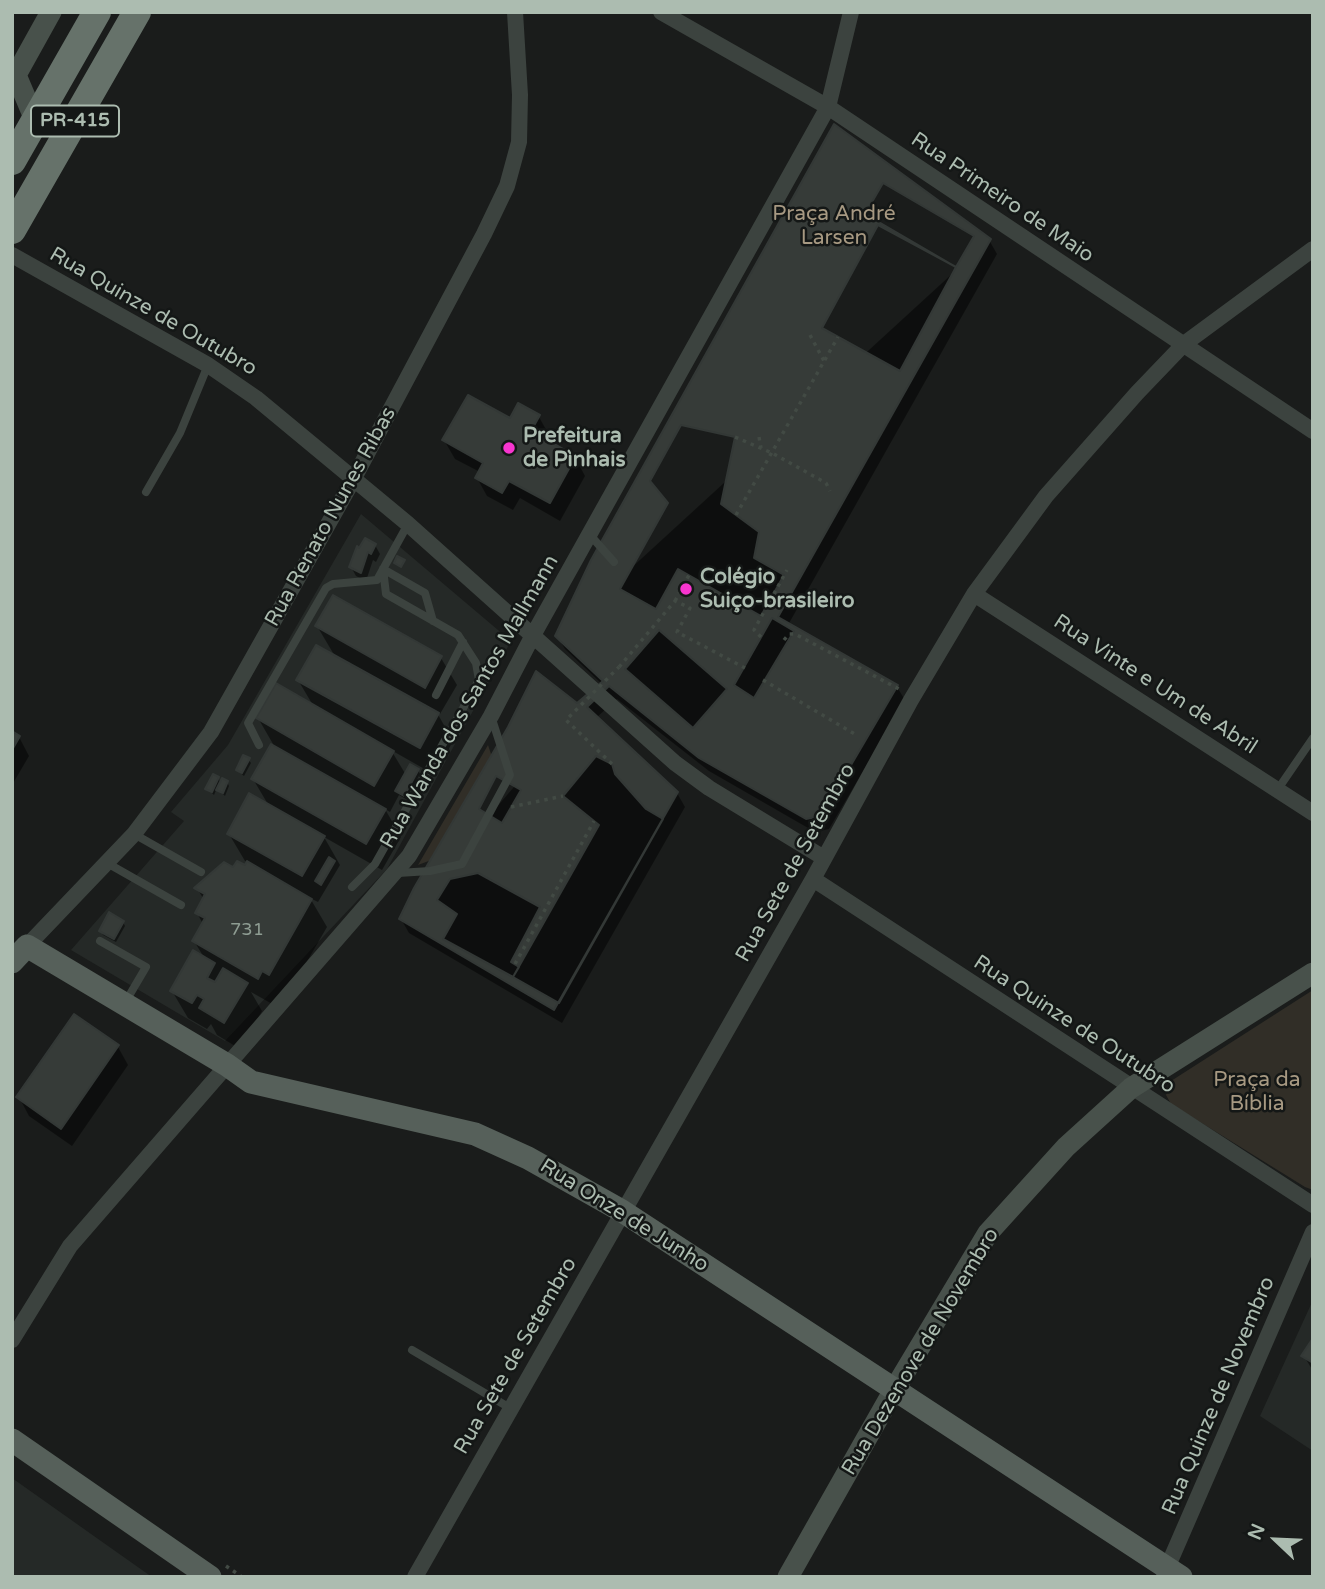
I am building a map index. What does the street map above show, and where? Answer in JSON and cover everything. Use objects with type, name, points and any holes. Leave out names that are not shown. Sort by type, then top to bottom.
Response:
[{"type":"highway","name":"PR-415","points":[[12,160],[97,12]]},
{"type":"highway","name":"PR-415","points":[[12,230],[137,12]]},
{"type":"main road","name":"Rua Onze de Junho","points":[[20,954],[124,1003],[251,1082],[475,1134],[528,1157],[622,1211],[1171,1574]]},
{"type":"main road","points":[[12,1440],[210,1577]]},
{"type":"street","points":[[35,120],[14,74],[51,12]]},
{"type":"street","name":"Rua Renato Nunes Ribas","points":[[20,954],[134,834],[211,732],[353,480],[484,234],[507,186],[519,142],[520,95],[515,12]]},
{"type":"street","name":"Rua Primeiro de Maio","points":[[661,12],[828,107],[1313,431]]},
{"type":"street","name":"Rua Wanda dos Santos Mallmann","points":[[12,1340],[70,1246],[409,856],[491,716],[532,637],[828,107],[851,12]]},
{"type":"street","name":"Rua Sete de Setembro","points":[[415,1577],[974,594],[1046,496],[1184,344],[1313,248]]},
{"type":"street","name":"Rua Quinze de Outubro","points":[[12,255],[208,365],[257,398],[408,524],[675,763],[709,788],[824,858]]},
{"type":"street","name":"Rua Vinte e Um de Abril","points":[[974,594],[1313,813]]},
{"type":"street","name":"Rua Quinze de Outubro","points":[[813,879],[1313,1205]]},
{"type":"street","name":"Rua Dezenove de Novembro","points":[[788,1577],[894,1390],[988,1233],[1066,1147],[1131,1088],[1313,972]]},
{"type":"street","name":"Rua Quinze de Novembro","points":[[1171,1574],[1313,1232]]},
{"type":"lane","points":[[146,492],[180,433],[208,365]]},
{"type":"lane","points":[[259,745],[248,723],[326,588],[332,584],[377,580],[408,524]]},
{"type":"lane","points":[[590,534],[614,562]]},
{"type":"lane","points":[[352,887],[375,864],[479,680],[476,663],[458,635],[387,594],[383,569]]},
{"type":"lane","points":[[383,569],[425,593],[433,621]]},
{"type":"lane","points":[[436,695],[464,642]]},
{"type":"lane","points":[[395,873],[430,871],[462,864],[510,775],[491,716]]},
{"type":"lane","points":[[1278,789],[1313,738]]},
{"type":"lane","points":[[134,834],[201,872]]},
{"type":"lane","points":[[107,863],[181,905]]},
{"type":"lane","points":[[100,941],[146,967],[124,1003]]},
{"type":"lane","points":[[412,1350],[510,1408]]},
{"type":"path","points":[[810,335],[824,361]]},
{"type":"path","points":[[736,515],[838,337]]},
{"type":"path","points":[[735,436],[826,482],[830,491]]},
{"type":"path","points":[[759,437],[761,448]]},
{"type":"path","points":[[761,637],[754,631],[787,570]]},
{"type":"path","points":[[611,764],[566,720],[619,667],[675,601],[690,575]]},
{"type":"path","points":[[675,601],[690,608],[677,632],[745,668]]},
{"type":"path","points":[[784,640],[789,634],[795,634],[914,697]]},
{"type":"path","points":[[763,680],[858,736]]},
{"type":"path","points":[[511,807],[563,796]]},
{"type":"path","points":[[515,964],[594,821]]},
{"type":"shaded area","points":[[361,514],[511,641],[387,869],[225,1041],[71,950],[184,821],[171,812],[228,745]]},
{"type":"shaded area","points":[[1313,1300],[1313,1451],[1260,1416]]},
{"type":"shaded area","points":[[12,1478],[101,1541],[152,1577],[12,1577]]},
{"type":"green space","points":[[488,745],[496,769],[450,853],[418,865]]},
{"type":"green space","name":"Praça da Bíblia","points":[[1313,990],[1313,1190],[1171,1104],[1166,1095],[1171,1081]]},
{"type":"building","name":"Colégio Suiço-brasileiro","points":[[834,124],[991,239],[778,617],[898,685],[821,816],[806,819],[699,758],[609,686],[587,707],[678,792],[554,1010],[399,919],[414,888],[508,727],[536,671],[577,703],[603,681],[555,636],[591,560]]},
{"type":"building","points":[[883,183],[974,236],[956,267],[865,214]]},
{"type":"building","points":[[878,225],[956,267],[900,371],[822,328]]},
{"type":"building","name":"Prefeitura de Pìnhais","points":[[468,395],[510,418],[518,403],[540,415],[531,431],[576,456],[550,503],[509,481],[502,493],[475,478],[483,463],[442,440]]},
{"type":"building","points":[[681,425],[735,437],[721,504],[759,532],[754,558],[784,575],[761,616],[678,569],[656,609],[620,589],[668,503],[650,481]]},
{"type":"building","points":[[365,538],[376,544],[371,554],[368,552],[361,573],[349,567],[357,546],[359,548]]},
{"type":"building","points":[[397,556],[405,560],[401,567],[394,563]]},
{"type":"building","points":[[333,595],[442,656],[425,688],[315,626]]},
{"type":"building","points":[[772,618],[794,631],[754,698],[734,685]]},
{"type":"building","points":[[659,630],[727,689],[693,728],[625,669]]},
{"type":"building","points":[[316,645],[439,713],[420,748],[296,680]]},
{"type":"building","points":[[276,683],[394,751],[374,786],[256,718]]},
{"type":"building","points":[[12,731],[20,736],[12,750]]},
{"type":"building","points":[[271,744],[386,809],[366,844],[251,779]]},
{"type":"building","points":[[243,755],[250,758],[242,773],[236,770]]},
{"type":"building","points":[[596,756],[612,764],[615,774],[646,809],[663,819],[559,1003],[513,977],[599,825],[563,796]]},
{"type":"building","points":[[410,764],[419,769],[404,796],[395,791]]},
{"type":"building","points":[[213,774],[219,777],[212,792],[205,789]]},
{"type":"building","points":[[496,776],[521,790],[502,823],[479,809]]},
{"type":"building","points":[[222,778],[228,781],[223,793],[216,790]]},
{"type":"building","points":[[249,793],[325,836],[302,876],[227,834]]},
{"type":"building","points":[[329,857],[335,861],[321,885],[315,881]]},
{"type":"building","points":[[237,861],[245,865],[247,861],[312,899],[269,975],[262,971],[258,979],[192,941],[205,918],[195,913],[205,894],[194,888],[224,862],[233,867]]},
{"type":"building","points":[[478,873],[540,907],[511,962],[519,967],[513,977],[443,939],[457,914],[437,900],[450,879]]},
{"type":"building","points":[[109,912],[124,921],[114,939],[99,931]]},
{"type":"building","points":[[193,950],[215,963],[207,978],[215,982],[223,968],[248,983],[224,1023],[199,1008],[204,999],[197,995],[192,1003],[170,991]]},
{"type":"building","points":[[74,1014],[119,1045],[61,1129],[16,1097]]},
{"type":"building","points":[[1313,1338],[1313,1363],[1301,1356]]},
{"type":"place","name":"Prefeitura de Pìnhais","points":[[509,448]]},
{"type":"place","name":"Colégio Suiço-brasileiro","points":[[686,589]]},
{"type":"park label","name":"Praça André Larsen","points":[[834,226]]}]
